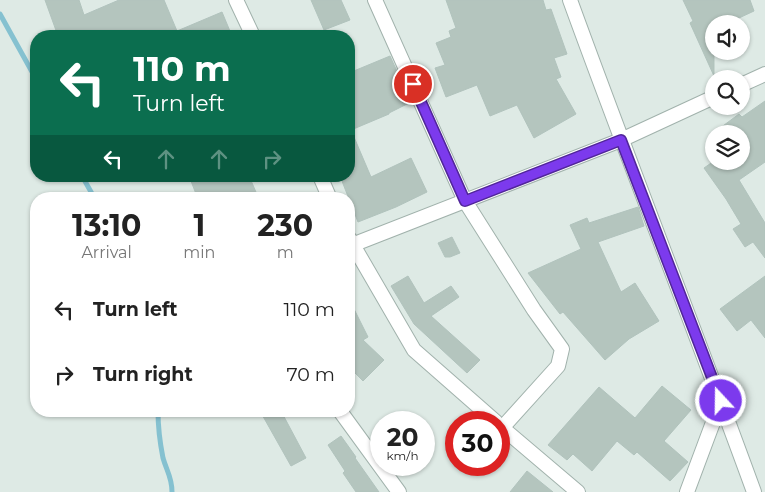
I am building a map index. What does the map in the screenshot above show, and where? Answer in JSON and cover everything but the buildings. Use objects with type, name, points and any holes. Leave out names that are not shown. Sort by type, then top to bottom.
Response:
[{"type":"street","points":[[236,0],[250,30]]},
{"type":"street","points":[[375,0],[465,201],[534,310],[562,349],[558,366],[510,414]]},
{"type":"street","points":[[570,0],[754,492]]},
{"type":"street","points":[[750,81],[765,74]]},
{"type":"street","points":[[355,239],[465,201],[621,140],[705,101]]},
{"type":"street","points":[[355,250],[414,350],[483,411]]},
{"type":"street","points":[[687,492],[721,401]]},
{"type":"street","points":[[344,417],[399,492]]},
{"type":"street","points":[[510,434],[578,492]]},
{"type":"waterway","points":[[0,14],[30,68]]},
{"type":"waterway","points":[[85,182],[91,192]]},
{"type":"waterway","points":[[158,417],[162,452],[172,492]]},
{"type":"route","points":[[413,84],[465,201],[621,140],[721,401]]}]
